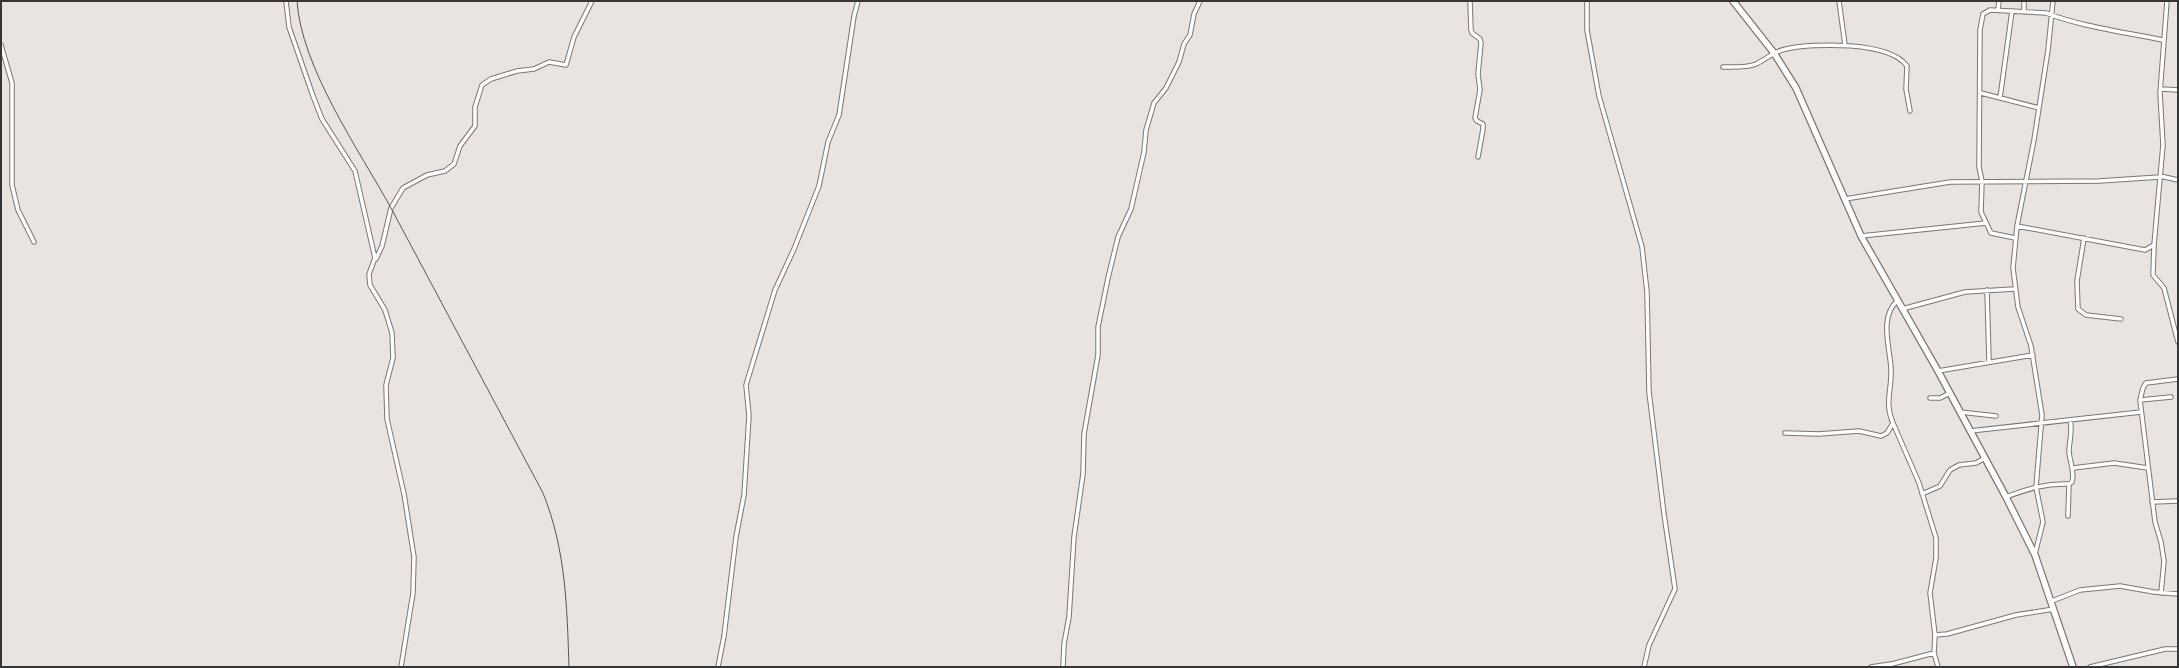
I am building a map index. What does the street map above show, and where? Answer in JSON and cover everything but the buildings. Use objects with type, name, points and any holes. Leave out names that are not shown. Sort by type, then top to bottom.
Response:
[{"type":"street","points":[[286,1],[289,27],[322,119],[354,168],[376,259]]},
{"type":"street","points":[[401,667],[414,588],[414,557],[404,494],[387,419],[386,385],[393,358],[392,333],[387,314],[374,294],[368,279],[369,274],[384,241],[391,208],[402,188],[427,175],[445,171],[454,164],[460,146],[475,126],[475,107],[482,85],[491,80],[517,71],[534,69],[549,62],[566,65],[574,36],[592,1]]},
{"type":"street","points":[[718,667],[724,636],[736,537],[744,495],[749,434],[746,385],[774,290],[792,253],[819,186],[828,142],[839,115],[854,16],[858,1]]},
{"type":"street","points":[[1063,667],[1064,644],[1069,617],[1074,537],[1083,474],[1084,434],[1098,355],[1098,327],[1108,278],[1118,237],[1131,209],[1144,152],[1146,130],[1155,100],[1166,88],[1179,62],[1184,44],[1190,35],[1194,14],[1200,1]]},
{"type":"street","points":[[1470,1],[1471,30],[1472,33],[1480,39],[1481,43],[1478,74],[1480,90],[1475,118],[1482,124],[1483,129],[1478,157]]},
{"type":"street","points":[[1587,1],[1587,30],[1599,96],[1642,246],[1647,292],[1650,392],[1664,514],[1675,589],[1649,645],[1644,667]]},
{"type":"street","points":[[1733,1],[1774,53],[1796,88],[1861,236],[1938,371],[2006,497],[2035,555],[2052,601],[2073,667]]},
{"type":"street","points":[[1839,1],[1845,45]]},
{"type":"street","points":[[1998,10],[1999,1]]},
{"type":"street","points":[[2024,1],[2024,12]]},
{"type":"street","points":[[2035,555],[2043,522],[2036,487],[2042,423],[2033,355],[2018,308],[2014,289],[2015,238],[2039,108],[2053,1]]},
{"type":"street","points":[[2167,1],[2160,89],[2163,138],[2153,275],[2164,288],[2178,341]]},
{"type":"street","points":[[2015,238],[1994,235],[1989,230],[1981,212],[1982,181],[1979,159],[1981,20],[1986,11],[1998,10],[2046,13],[2052,16],[2163,40]]},
{"type":"street","points":[[2000,98],[2012,11]]},
{"type":"street","points":[[1,45],[12,83],[14,160],[12,184],[18,210],[34,242]]},
{"type":"street","points":[[1723,67],[1752,65],[1774,53],[1795,47],[1845,45],[1890,53],[1906,64],[1906,89],[1910,111]]},
{"type":"street","points":[[2160,89],[2178,90]]},
{"type":"street","points":[[1981,93],[2039,108]]},
{"type":"street","points":[[1845,199],[1938,183],[2026,180],[2099,181],[2160,177],[2178,180]]},
{"type":"street","points":[[1861,236],[1986,223]]},
{"type":"street","points":[[2017,226],[2145,250],[2154,245]]},
{"type":"street","points":[[2084,238],[2077,281],[2078,309],[2086,315],[2121,319]]},
{"type":"street","points":[[1902,309],[1936,298],[1965,292],[2014,289]]},
{"type":"street","points":[[1987,290],[1989,361]]},
{"type":"street","points":[[1897,301],[1890,310],[1888,325],[1891,370],[1887,406],[1922,494],[1934,530],[1937,549],[1930,593],[1935,635],[1934,653],[1938,667]]},
{"type":"street","points":[[1938,371],[1989,361],[2033,355]]},
{"type":"street","points":[[2161,593],[2164,561],[2152,502],[2140,400],[2146,383],[2178,379]]},
{"type":"street","points":[[1930,398],[1940,398],[1950,394]]},
{"type":"street","points":[[2140,400],[2171,397]]},
{"type":"street","points":[[1960,412],[1996,416]]},
{"type":"street","points":[[1970,431],[2141,412]]},
{"type":"street","points":[[2068,516],[2069,484],[2073,478],[2073,468],[2069,451],[2072,429],[2070,420]]},
{"type":"street","points":[[1785,433],[1819,434],[1859,431],[1881,436],[1887,433],[1893,424]]},
{"type":"street","points":[[1922,494],[1940,486],[1950,470],[1959,465],[1976,463],[1985,458]]},
{"type":"street","points":[[2073,468],[2081,469],[2090,465],[2114,463],[2148,468]]},
{"type":"street","points":[[2006,497],[2036,487],[2053,484],[2069,484]]},
{"type":"street","points":[[2152,502],[2178,501]]},
{"type":"street","points":[[2052,601],[2080,590],[2109,586],[2129,586],[2161,593],[2178,594]]},
{"type":"street","points":[[1935,635],[1946,634],[2016,615],[2054,609]]},
{"type":"street","points":[[2090,667],[2165,649],[2178,650]]},
{"type":"street","points":[[1871,667],[1890,666],[1934,653]]},
{"type":"railway","points":[[297,1],[301,26],[309,53],[320,80],[348,134],[391,208],[543,493],[551,514],[561,557],[566,601],[569,667]]}]
